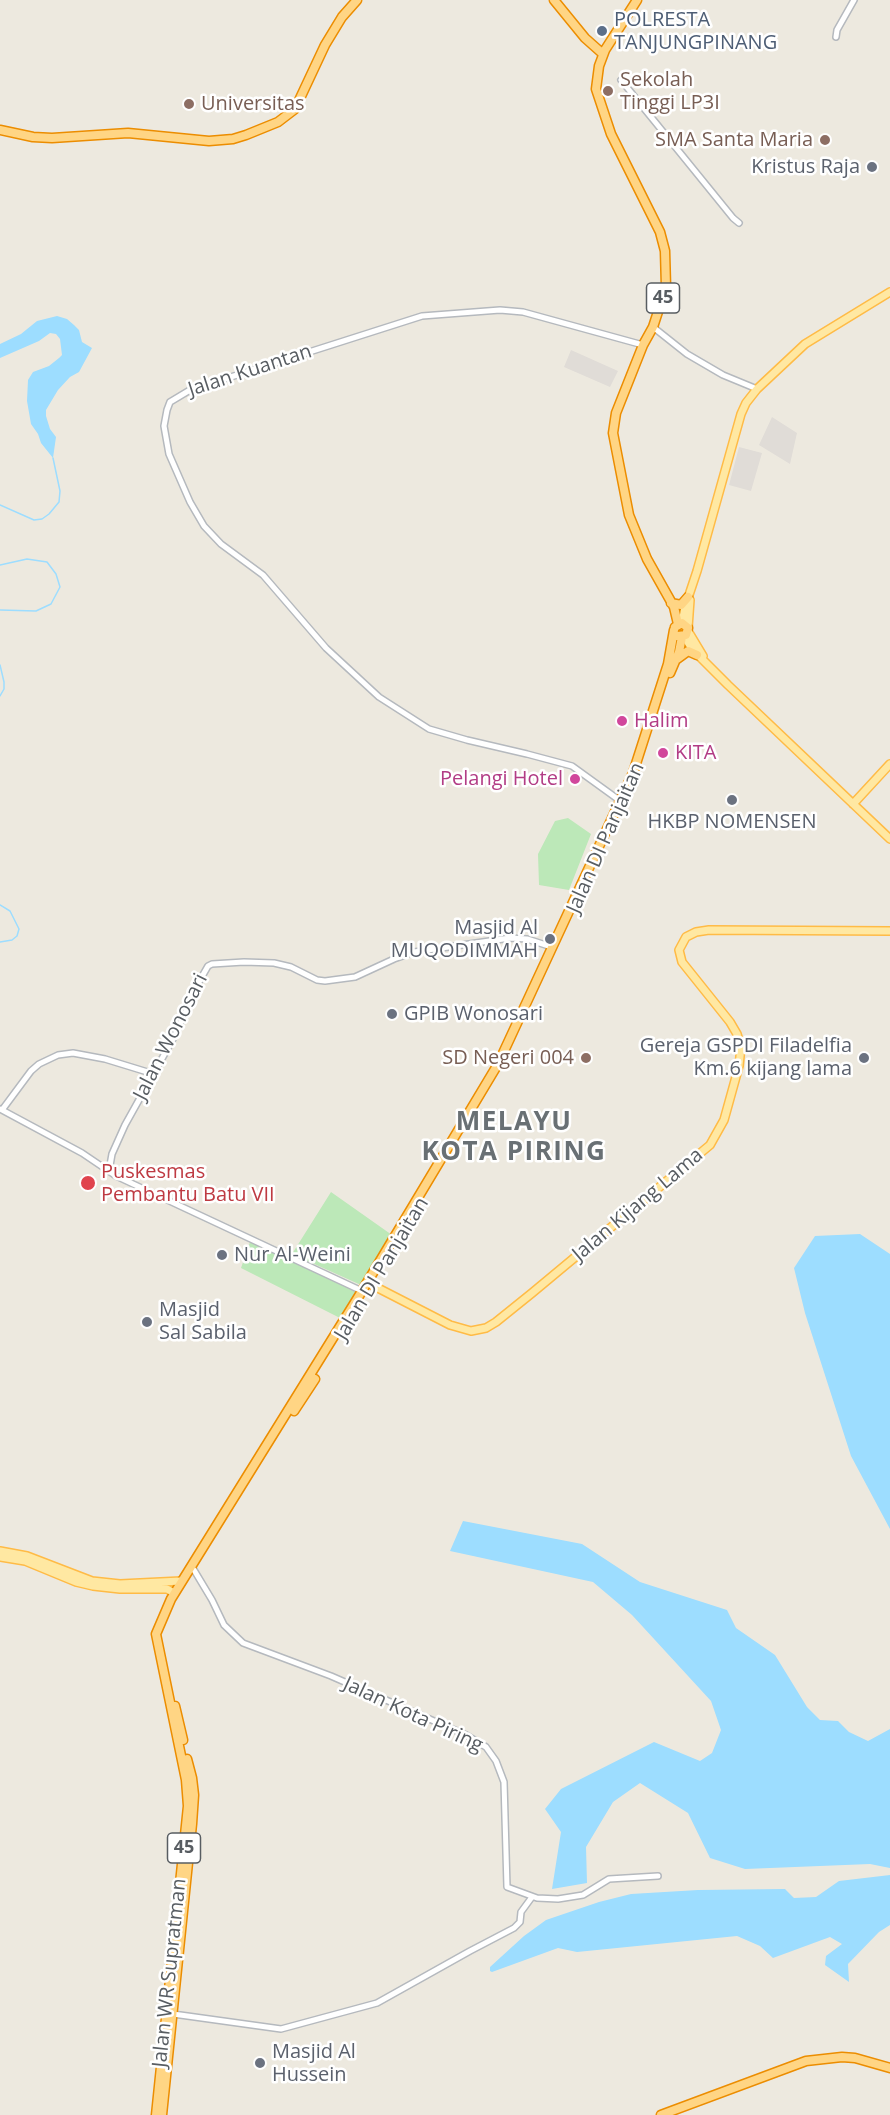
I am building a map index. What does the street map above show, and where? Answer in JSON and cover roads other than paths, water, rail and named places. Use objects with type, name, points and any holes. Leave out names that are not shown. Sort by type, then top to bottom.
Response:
[{"type":"highway","points":[[0,130],[33,137],[59,138],[128,133],[209,141],[233,139],[246,135],[278,122],[295,109],[325,45],[342,17],[357,0]]},
{"type":"highway","points":[[554,0],[585,38],[603,54]]},
{"type":"highway","name":"45","points":[[637,0],[603,54],[596,77],[597,96],[611,134],[654,216],[665,251],[666,287],[654,327],[643,345],[615,418],[614,442],[629,515],[647,559],[671,604]]},
{"type":"highway","points":[[671,604],[681,605],[688,597]]},
{"type":"highway","points":[[671,604],[680,609],[685,607]]},
{"type":"highway","points":[[671,604],[680,628],[671,664]]},
{"type":"highway","name":"Jalan DI Panjaitan","points":[[179,1588],[372,1285],[458,1138],[498,1064],[636,765],[671,664],[679,652],[680,628]]},
{"type":"highway","points":[[671,664],[686,652],[691,651],[697,655]]},
{"type":"highway","name":"Jalan DI Panjaitan","points":[[179,1588],[194,1570],[363,1290],[503,1065],[642,759],[671,664]]},
{"type":"highway","name":"Jalan WR Supratman","points":[[156,2115],[168,2028],[173,2014],[194,1796],[192,1778],[180,1739],[156,1634],[179,1588]]},
{"type":"highway","name":"Jalan WR Supratman","points":[[162,2115],[188,1806],[180,1739]]},
{"type":"highway","points":[[661,2115],[806,2061],[842,2057],[890,2068]]},
{"type":"main road","points":[[680,628],[741,414],[757,389],[805,344],[890,292]]},
{"type":"main road","points":[[694,579],[680,628],[697,655],[890,838]]},
{"type":"main road","points":[[680,628],[718,675]]},
{"type":"main road","points":[[853,804],[890,764]]},
{"type":"main road","name":"Jalan Kijang Lama","points":[[372,1285],[450,1324],[471,1330],[486,1328],[532,1293],[710,1145],[724,1120],[739,1066],[741,1047],[730,1022],[694,980],[682,962],[679,950],[686,937],[696,932],[709,930],[890,931]]},
{"type":"main road","points":[[0,1551],[27,1556],[77,1579],[179,1588]]},
{"type":"main road","points":[[0,1557],[120,1589],[179,1588]]},
{"type":"street","points":[[836,37],[837,30],[854,0]]},
{"type":"street","points":[[621,80],[739,223]]},
{"type":"street","name":"Jalan Kuantan","points":[[619,800],[572,766],[438,732],[412,720],[379,697],[326,648],[263,575],[221,544],[204,526],[190,502],[169,454],[164,426],[166,410],[170,402],[190,390],[422,316],[500,310],[523,312],[643,345]]},
{"type":"street","points":[[654,327],[687,354],[723,375],[757,389]]},
{"type":"street","name":"Jalan Wonosari","points":[[109,1171],[112,1154],[122,1132],[174,1037],[208,966],[244,962],[274,963],[317,980],[326,981],[355,977],[414,952],[510,938],[527,939],[552,947]]},
{"type":"street","points":[[154,1074],[105,1059],[74,1053],[58,1055],[39,1064],[31,1071],[1,1110],[82,1153],[116,1176],[363,1290]]},
{"type":"street","name":"Jalan Kota Piring","points":[[194,1570],[204,1584],[224,1625],[243,1643],[333,1677],[486,1747],[496,1761],[505,1789],[506,1886],[532,1897],[548,1899],[573,1897],[590,1892],[609,1879],[658,1876]]},
{"type":"street","points":[[173,2014],[281,2029],[377,2003],[514,1928],[520,1922],[521,1912],[532,1897]]},
{"type":"water","points":[[57,316],[67,319],[74,325],[79,330],[82,342],[92,348],[79,372],[70,377],[58,390],[46,410],[50,429],[56,437],[53,458],[41,443],[31,424],[27,401],[28,380],[33,372],[49,366],[62,355],[60,339],[56,334],[50,333],[39,341],[0,358],[0,344],[21,334],[37,321]]},
{"type":"water","points":[[860,1234],[890,1254],[890,1529],[851,1456],[805,1313],[794,1268],[815,1236]]},
{"type":"water","points":[[463,1521],[582,1544],[640,1582],[727,1610],[736,1628],[775,1655],[807,1707],[820,1720],[838,1721],[849,1732],[868,1741],[890,1729],[890,1868],[870,1864],[745,1869],[710,1858],[688,1813],[640,1783],[613,1802],[586,1847],[587,1883],[552,1889],[561,1832],[545,1809],[561,1789],[654,1742],[700,1761],[712,1753],[721,1730],[711,1701],[632,1615],[593,1582],[450,1551]]},
{"type":"water","points":[[890,1875],[890,1925],[879,1932],[848,1964],[849,1982],[825,1965],[826,1956],[842,1944],[830,1937],[773,1958],[760,1946],[737,1936],[577,1952],[558,1948],[490,1971],[490,1967],[524,1936],[546,1920],[631,1894],[698,1890],[785,1889],[794,1898],[816,1897],[839,1881]]},
{"type":"waterway","points":[[0,505],[34,520],[42,519],[49,514],[59,502],[60,491],[53,458]]},
{"type":"waterway","points":[[0,565],[27,559],[47,562],[56,574],[60,587],[51,604],[36,611],[0,610]]},
{"type":"waterway","points":[[0,665],[4,682],[4,689],[0,696]]},
{"type":"waterway","points":[[0,905],[10,911],[19,929],[17,936],[12,940],[0,942]]},
{"type":"place","name":"POLRESTA TANJUNGPINANG","points":[[602,31]]},
{"type":"place","name":"Sekolah Tinggi LP3I","points":[[608,91]]},
{"type":"place","name":"Universitas","points":[[189,104]]},
{"type":"place","name":"SMA Santa Maria","points":[[825,140]]},
{"type":"place","name":"Kristus Raja","points":[[872,167]]},
{"type":"place","name":"Halim","points":[[622,721]]},
{"type":"place","name":"KITA","points":[[663,753]]},
{"type":"place","name":"Pelangi Hotel","points":[[575,779]]},
{"type":"place","name":"HKBP NOMENSEN","points":[[732,800]]},
{"type":"place","name":"Masjid Al MUQODIMMAH","points":[[550,939]]},
{"type":"place","name":"GPIB Wonosari","points":[[392,1014]]},
{"type":"place","name":"SD Negeri 004","points":[[586,1058]]},
{"type":"place","name":"Gereja GSPDI Filadelfia Km.6 kijang lama","points":[[864,1058]]},
{"type":"place","name":"Puskesmas Pembantu Batu VII","points":[[88,1183]]},
{"type":"place","name":"Nur Al-Weini","points":[[222,1255]]},
{"type":"place","name":"Masjid Sal Sabila","points":[[147,1322]]},
{"type":"place","name":"Masjid Al Hussein","points":[[260,2063]]},
{"type":"district","name":"MELAYU KOTA PIRING","points":[[514,1138]]}]
